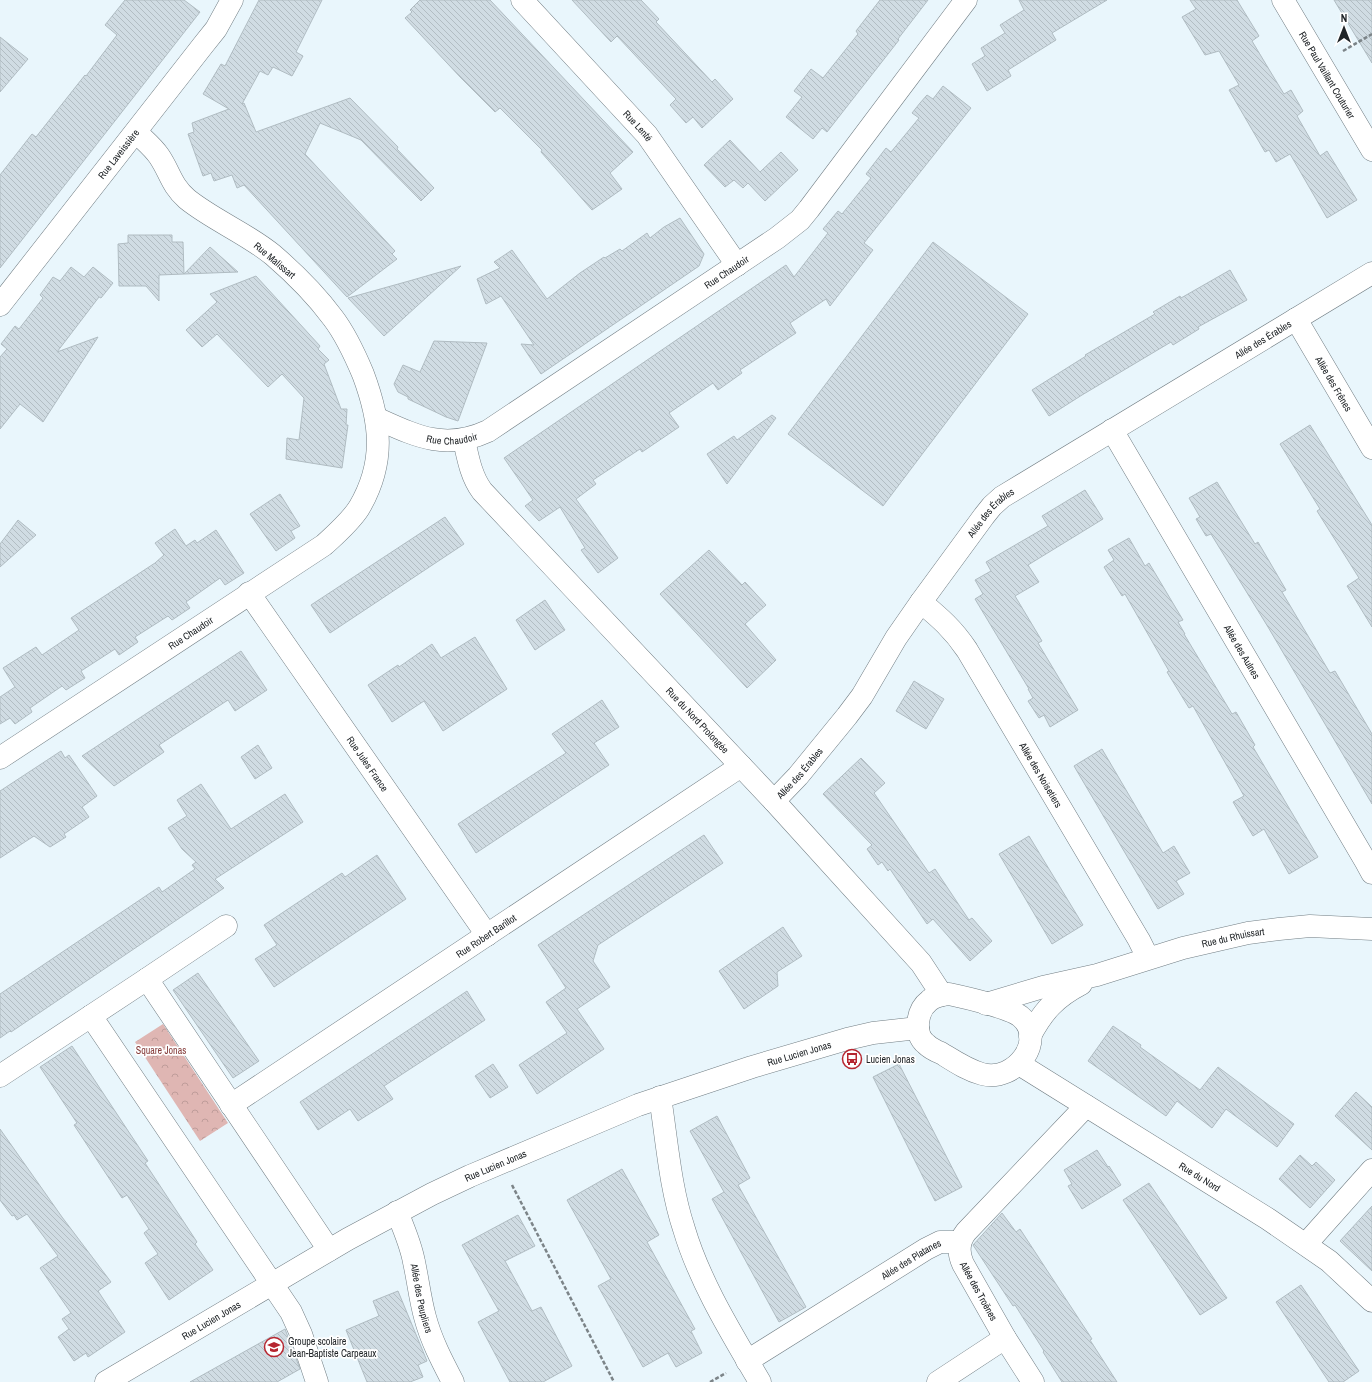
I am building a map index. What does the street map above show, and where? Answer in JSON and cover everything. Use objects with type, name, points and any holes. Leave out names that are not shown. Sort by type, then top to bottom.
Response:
[{"type":"street","name":"Rue Laveissière","points":[[0,305],[212,34],[232,0]]},
{"type":"street","name":"Rue Lenté","points":[[522,0],[647,135],[738,265]]},
{"type":"street","name":"Rue Chaudoir","points":[[0,758],[324,545],[348,522],[358,508],[374,474],[377,459],[376,418],[412,434],[426,438],[451,441],[475,437],[488,431],[738,265],[789,229],[809,209],[966,0]]},
{"type":"street","name":"Rue Paul Vaillant Couturier","points":[[1283,0],[1372,150]]},
{"type":"street","name":"Rue Malissart","points":[[136,132],[157,152],[175,186],[186,198],[258,244],[272,255],[299,279],[334,318],[353,352],[368,387],[376,418]]},
{"type":"street","name":"Allée des Érables","points":[[774,801],[798,776],[851,712],[893,643],[921,602],[992,506],[1011,490],[1372,273]]},
{"type":"street","name":"Allée des Frênes","points":[[1296,319],[1372,448]]},
{"type":"street","name":"Allée des Aulnes","points":[[1112,430],[1372,874]]},
{"type":"street","name":"Rue du Nord Prolongée","points":[[464,440],[472,473],[482,491],[774,801],[921,963],[942,995]]},
{"type":"street","name":"Rue Jules France","points":[[249,593],[487,935]]},
{"type":"street","name":"Allée des Noisetiers","points":[[921,602],[943,620],[967,650],[1140,940],[1148,958]]},
{"type":"street","name":"Rue Robert Barillot","points":[[232,1105],[741,766]]},
{"type":"street","points":[[0,1076],[226,926]]},
{"type":"street","name":"Rue du Rhuissart","points":[[1030,1036],[1043,1014],[1056,999],[1064,993],[1097,976],[1148,958],[1197,944],[1264,930],[1310,926],[1372,929]]},
{"type":"street","name":"Rue du Rhuissart","points":[[986,1004],[1043,987],[1097,976]]},
{"type":"street","points":[[147,979],[329,1250]]},
{"type":"street","points":[[949,994],[986,1004],[1019,1015],[1028,1024],[1030,1036],[1027,1052],[1019,1064],[1009,1071],[993,1076],[977,1073],[926,1045],[919,1035],[918,1028],[920,1014],[926,1004],[935,997],[949,994]]},
{"type":"street","points":[[91,1016],[291,1312],[296,1322],[317,1382]]},
{"type":"street","name":"Rue Lucien Jonas","points":[[106,1382],[329,1250],[397,1212],[500,1163],[660,1097],[752,1066],[873,1033],[918,1028]]},
{"type":"street","name":"Rue du Nord","points":[[1019,1064],[1248,1206],[1306,1244],[1339,1270],[1372,1301]]},
{"type":"street","points":[[660,1097],[673,1182],[683,1228],[694,1257],[713,1298],[760,1382]]},
{"type":"street","points":[[960,1242],[966,1232],[1086,1106]]},
{"type":"street","points":[[1306,1244],[1372,1170]]},
{"type":"street","name":"Allée des Peupliers","points":[[397,1212],[412,1252],[421,1303],[428,1330],[436,1350],[453,1382]]},
{"type":"street","name":"Allée des Platanes","points":[[747,1361],[926,1249],[940,1242],[960,1242]]},
{"type":"street","name":"Allée des Troënes","points":[[960,1242],[960,1258],[1005,1338],[1033,1382]]},
{"type":"street","points":[[938,1382],[1005,1338]]},
{"type":"path","points":[[1322,64],[1372,34]]},
{"type":"path","points":[[500,1163],[614,1382]]},
{"type":"green space","name":"Square Jonas","points":[[163,1024],[228,1123],[200,1141],[135,1042]]},
{"type":"building","points":[[125,0],[184,0],[200,12],[0,268],[0,175],[32,134],[36,137],[85,75],[86,76],[117,35],[105,25]]},
{"type":"building","points":[[259,0],[322,0],[296,52],[303,56],[292,76],[273,67],[268,75],[260,71],[242,104],[244,103],[256,132],[350,98],[398,147],[397,149],[434,188],[421,201],[361,140],[320,123],[305,154],[395,251],[392,254],[397,259],[347,297],[244,185],[237,188],[232,175],[214,181],[211,173],[203,176],[188,134],[194,132],[192,123],[229,109],[203,94],[221,64],[225,66]]},
{"type":"building","points":[[420,0],[490,0],[633,152],[610,173],[622,189],[592,210],[541,152],[542,150],[500,108],[495,112],[405,18],[412,12],[410,10]]},
{"type":"building","points":[[572,0],[641,0],[659,19],[656,22],[712,82],[715,79],[733,99],[702,128],[693,117],[686,123],[670,105],[676,99],[617,36],[611,42]]},
{"type":"building","points":[[880,0],[928,0],[898,39],[899,40],[827,132],[822,128],[813,139],[786,117],[802,97],[794,91],[811,69],[823,78],[858,34],[856,31]]},
{"type":"building","points":[[1019,0],[1107,0],[1052,33],[1056,40],[1008,70],[1011,76],[987,91],[972,64],[985,56],[981,48],[1005,33],[1000,25],[1024,10]]},
{"type":"building","points":[[1190,0],[1237,0],[1259,36],[1252,41],[1284,94],[1291,90],[1303,111],[1297,116],[1320,156],[1327,151],[1357,200],[1327,218],[1290,154],[1276,162],[1269,150],[1265,152],[1229,90],[1239,85],[1219,51],[1205,55],[1182,17],[1196,9]]},
{"type":"building","points":[[1334,0],[1372,0],[1372,63]]},
{"type":"building","points":[[0,37],[28,59],[0,92]]},
{"type":"building","points":[[943,86],[971,108],[864,243],[873,250],[830,306],[826,299],[790,323],[796,333],[740,370],[742,373],[718,390],[713,383],[669,413],[679,427],[642,452],[640,449],[593,480],[596,484],[576,499],[618,558],[598,573],[581,550],[585,548],[560,507],[539,521],[525,506],[533,500],[504,458],[786,265],[794,277],[828,233],[823,229],[838,211],[842,214],[871,178],[866,174],[886,148],[891,152],[919,118],[912,113],[927,95],[933,99]]},
{"type":"building","points":[[730,140],[760,172],[781,152],[798,170],[765,201],[748,183],[743,188],[734,180],[725,187],[704,165]]},
{"type":"building","points":[[680,218],[704,254],[699,266],[541,374],[521,344],[534,345],[501,296],[486,304],[477,279],[500,268],[494,262],[512,250],[547,299],[580,273],[604,257],[605,258],[620,249],[622,251],[647,233],[650,238],[664,227]]},
{"type":"building","points":[[128,235],[172,235],[172,242],[183,242],[184,274],[159,275],[159,301],[146,286],[119,286],[118,244],[128,243]]},
{"type":"building","points":[[933,242],[1028,314],[883,506],[788,434]]},
{"type":"building","points":[[210,247],[238,272],[184,274]]},
{"type":"building","points":[[461,266],[384,336],[348,298],[409,281]]},
{"type":"building","points":[[71,267],[84,277],[93,267],[113,283],[101,298],[99,297],[57,352],[98,337],[43,422],[20,404],[0,429],[0,357],[7,349],[1,344],[15,326],[19,329],[43,298],[40,295],[53,277],[60,281]]},
{"type":"building","points":[[1230,270],[1247,300],[1198,327],[1199,329],[1173,345],[1171,342],[1049,416],[1032,390],[1086,356],[1085,355],[1155,314],[1153,312]]},
{"type":"building","points":[[256,276],[320,346],[318,349],[329,360],[324,364],[341,409],[347,409],[346,425],[348,425],[342,468],[286,459],[287,438],[299,440],[304,398],[282,374],[268,387],[217,334],[202,347],[186,330],[217,302],[210,294]]},
{"type":"building","points":[[434,341],[487,343],[458,421],[408,399],[408,397],[398,392],[394,384],[403,365],[420,372]]},
{"type":"building","points":[[772,415],[776,418],[727,484],[707,454],[734,436],[737,440]]},
{"type":"building","points":[[1310,425],[1372,525],[1372,627],[1347,586],[1359,578],[1317,511],[1320,509],[1280,444]]},
{"type":"building","points":[[1217,482],[1255,544],[1258,542],[1286,590],[1282,592],[1330,673],[1335,671],[1372,734],[1372,804],[1268,627],[1211,534],[1206,536],[1196,519],[1200,517],[1189,498]]},
{"type":"building","points":[[1085,490],[1103,519],[1028,565],[1039,582],[1015,596],[1042,641],[1038,643],[1078,710],[1050,727],[1044,715],[1039,718],[1028,701],[1033,698],[1029,689],[975,599],[983,594],[975,580],[991,571],[986,562],[1048,526],[1042,516]]},
{"type":"building","points":[[280,494],[300,526],[291,531],[295,538],[276,551],[250,514]]},
{"type":"building","points":[[445,517],[464,544],[330,633],[311,605]]},
{"type":"building","points":[[18,520],[36,535],[0,567],[0,544]]},
{"type":"building","points":[[175,529],[186,546],[195,540],[197,543],[216,530],[244,573],[225,585],[220,578],[186,602],[190,608],[172,620],[168,616],[135,637],[138,642],[119,655],[115,649],[81,671],[85,678],[66,690],[62,686],[30,708],[32,712],[15,724],[10,718],[0,724],[0,697],[15,687],[3,668],[36,647],[42,655],[79,630],[71,618],[155,563],[164,555],[155,543]]},
{"type":"building","points":[[1129,538],[1145,566],[1149,563],[1183,620],[1178,622],[1184,634],[1232,714],[1236,712],[1255,745],[1253,747],[1318,857],[1289,874],[1264,829],[1253,836],[1233,802],[1244,796],[1193,706],[1189,708],[1167,672],[1169,671],[1125,594],[1122,596],[1104,567],[1114,560],[1108,550]]},
{"type":"building","points":[[709,550],[742,585],[745,582],[766,605],[745,624],[776,660],[747,688],[660,594]]},
{"type":"building","points":[[545,600],[565,630],[535,650],[516,620]]},
{"type":"building","points":[[475,637],[507,689],[443,731],[424,701],[392,722],[368,685],[398,665],[399,667],[432,644],[441,658]]},
{"type":"building","points":[[241,651],[267,690],[235,711],[228,700],[159,745],[164,752],[114,786],[82,756]]},
{"type":"building","points":[[914,681],[944,699],[926,729],[896,711]]},
{"type":"building","points":[[602,700],[619,727],[594,743],[609,765],[476,853],[458,824],[566,753],[552,734]]},
{"type":"building","points":[[258,745],[272,768],[255,779],[241,757]]},
{"type":"building","points":[[1102,749],[1163,853],[1174,846],[1190,873],[1176,881],[1184,894],[1158,909],[1074,766]]},
{"type":"building","points":[[61,751],[65,758],[69,755],[97,796],[82,807],[89,817],[64,834],[66,837],[50,847],[34,836],[0,858],[0,791]]},
{"type":"building","points":[[861,758],[885,783],[874,793],[929,873],[935,869],[969,920],[972,918],[992,941],[970,961],[933,919],[927,924],[890,869],[888,871],[882,862],[878,865],[867,849],[872,845],[823,794]]},
{"type":"building","points":[[201,784],[231,829],[285,794],[303,822],[215,879],[224,888],[0,1038],[0,994],[159,887],[162,892],[195,869],[192,865],[196,862],[182,849],[168,828],[187,816],[177,800]]},
{"type":"building","points":[[704,835],[723,863],[598,945],[593,961],[610,987],[577,1009],[604,1049],[537,1094],[519,1065],[567,1033],[546,1002],[566,988],[538,945]]},
{"type":"building","points":[[1029,836],[1083,925],[1052,944],[999,854]]},
{"type":"building","points":[[377,855],[406,899],[274,987],[255,959],[277,945],[264,925],[342,873],[345,877]]},
{"type":"building","points":[[783,927],[802,956],[777,972],[778,986],[744,1009],[719,971]]},
{"type":"building","points":[[198,973],[259,1061],[233,1078],[173,990]]},
{"type":"building","points":[[467,991],[485,1020],[384,1086],[393,1099],[358,1121],[350,1109],[318,1130],[300,1102]]},
{"type":"building","points":[[1113,1026],[1141,1045],[1140,1047],[1200,1090],[1218,1067],[1294,1124],[1277,1147],[1226,1109],[1212,1128],[1177,1101],[1166,1116],[1088,1061]]},
{"type":"building","points":[[72,1046],[148,1161],[145,1163],[197,1242],[195,1244],[213,1270],[169,1300],[145,1263],[158,1254],[144,1233],[149,1229],[127,1195],[122,1198],[74,1125],[77,1123],[40,1067]]},
{"type":"building","points":[[493,1064],[508,1087],[490,1098],[475,1076]]},
{"type":"building","points":[[899,1064],[962,1187],[935,1201],[873,1077]]},
{"type":"building","points":[[1356,1092],[1372,1107],[1372,1150],[1335,1116]]},
{"type":"building","points":[[717,1116],[750,1178],[738,1185],[806,1307],[779,1322],[712,1199],[724,1192],[690,1131]]},
{"type":"building","points":[[0,1129],[62,1217],[111,1282],[98,1291],[125,1332],[88,1357],[86,1353],[74,1361],[58,1337],[69,1329],[62,1319],[71,1313],[40,1268],[58,1256],[27,1214],[17,1220],[14,1215],[12,1216],[0,1200]]},
{"type":"building","points":[[1097,1150],[1121,1185],[1082,1209],[1068,1186],[1072,1184],[1064,1170]]},
{"type":"building","points":[[1300,1155],[1312,1166],[1316,1162],[1335,1180],[1310,1208],[1279,1179]]},
{"type":"building","points":[[622,1169],[659,1235],[647,1242],[695,1329],[691,1331],[702,1353],[676,1367],[668,1353],[643,1367],[598,1286],[611,1279],[567,1200]]},
{"type":"building","points":[[1149,1183],[1227,1298],[1200,1315],[1123,1200]]},
{"type":"building","points":[[1372,1206],[1372,1271],[1340,1241]]},
{"type":"building","points":[[1002,1213],[1016,1232],[1020,1229],[1092,1339],[1090,1340],[1117,1382],[1062,1382],[1015,1305],[1013,1306],[973,1245]]},
{"type":"building","points":[[518,1215],[535,1246],[505,1261],[532,1311],[541,1307],[572,1366],[543,1382],[510,1382],[478,1322],[499,1311],[462,1245]]},
{"type":"building","points":[[1301,1285],[1359,1371],[1343,1382],[1329,1382],[1276,1302]]},
{"type":"building","points":[[398,1291],[427,1361],[418,1365],[423,1377],[410,1382],[367,1382],[346,1330],[379,1316],[373,1301]]},
{"type":"building","name":"Groupe scolaire Jean-Baptiste Carpeaux","points":[[285,1329],[300,1369],[277,1382],[190,1382]]},
{"type":"place","name":"Lucien Jonas","points":[[852,1059]]},
{"type":"place","name":"Groupe scolaire Jean-Baptiste Carpeaux","points":[[274,1347]]}]
